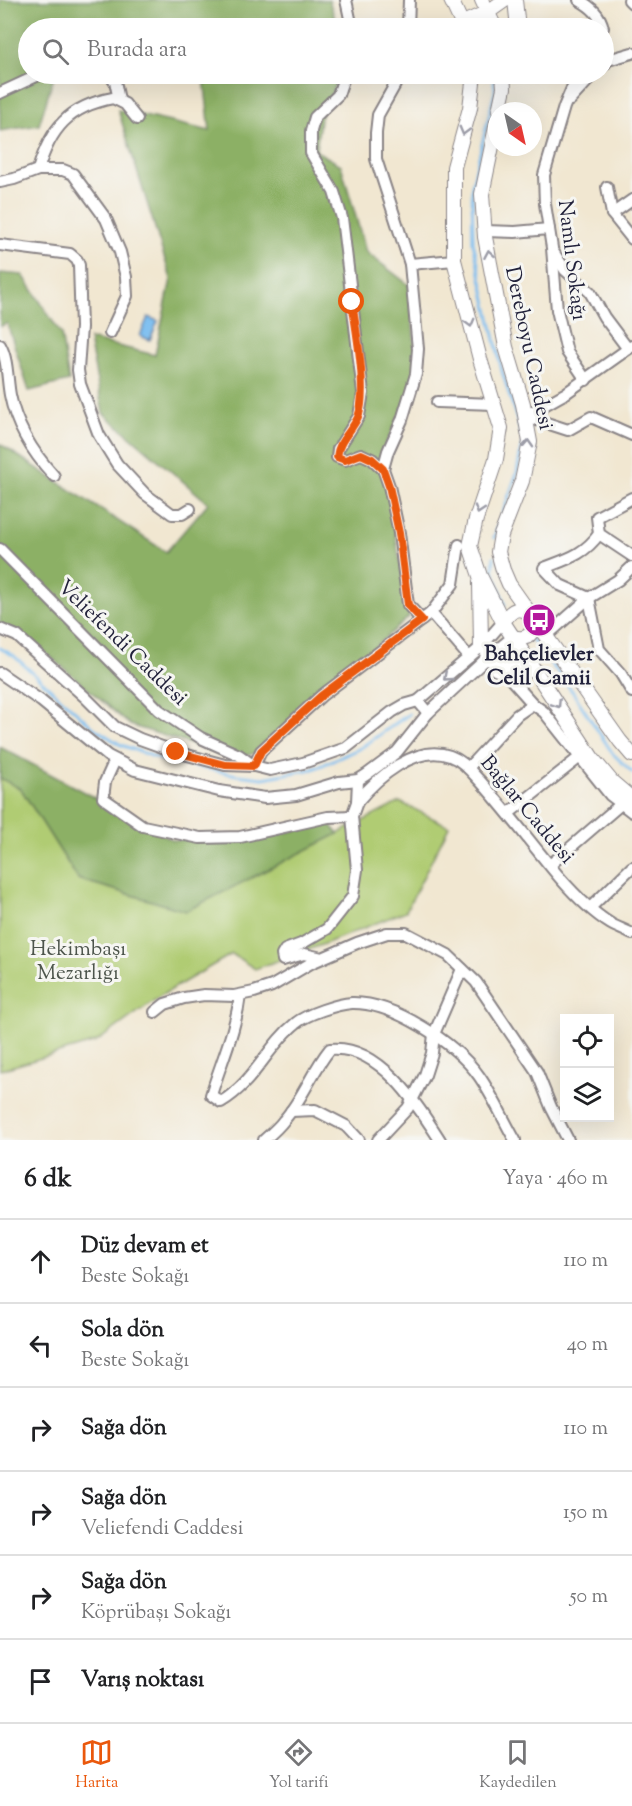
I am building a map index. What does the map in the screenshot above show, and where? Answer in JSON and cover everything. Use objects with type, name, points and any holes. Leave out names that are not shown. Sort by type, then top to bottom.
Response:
[{"type":"main road","points":[[472,18],[485,6],[505,0]]},
{"type":"main road","points":[[515,0],[517,18]]},
{"type":"main road","points":[[458,2],[461,18]]},
{"type":"main road","points":[[473,84],[470,108],[454,167],[454,260],[501,428],[496,459],[476,519],[470,546],[480,576],[503,622],[592,758],[627,801]]},
{"type":"main road","points":[[504,84],[504,88]]},
{"type":"main road","points":[[501,102],[505,84]]},
{"type":"main road","name":"Dereboyu Caddesi","points":[[490,156],[482,194],[485,231],[506,347],[530,442],[522,481],[501,535],[498,552],[502,570],[545,637],[632,755]]},
{"type":"main road","points":[[480,576],[488,658],[536,670]]},
{"type":"main road","points":[[503,622],[509,613],[518,609],[530,615],[533,624],[530,633],[522,638],[513,637]]},
{"type":"street","points":[[346,0],[350,18]]},
{"type":"street","points":[[408,18],[409,0]]},
{"type":"street","points":[[579,0],[592,8],[599,18]]},
{"type":"street","points":[[614,58],[632,53]]},
{"type":"street","points":[[0,93],[19,84]]},
{"type":"street","points":[[116,84],[119,100]]},
{"type":"street","points":[[342,84],[338,95],[315,117],[311,131],[311,153],[334,192],[342,218],[363,393],[359,416],[338,449],[337,457],[345,460],[361,454],[372,459],[383,469],[399,533],[408,605],[427,616],[470,657],[488,658],[508,676],[533,704],[544,712],[610,795],[627,801],[632,812]]},
{"type":"street","points":[[383,469],[388,451],[402,420],[416,374],[418,350],[410,264],[376,159],[375,133],[378,115],[395,84]]},
{"type":"street","name":"Namlı Sokağı","points":[[574,84],[564,107],[544,175],[545,204],[557,310],[564,341],[567,352],[586,380]]},
{"type":"street","points":[[564,107],[585,84]]},
{"type":"street","points":[[38,170],[48,141],[62,122],[93,103],[113,98],[119,100],[137,120]]},
{"type":"street","points":[[0,182],[38,170],[63,170],[73,174],[97,206],[106,219],[120,252],[126,277],[127,296],[110,333]]},
{"type":"street","points":[[607,187],[612,214],[632,239]]},
{"type":"street","points":[[612,214],[632,201]]},
{"type":"street","points":[[485,231],[515,232],[549,229]]},
{"type":"street","points":[[0,245],[70,254],[77,260],[80,305],[79,377],[99,435],[117,464],[145,494],[172,514],[182,514],[190,508]]},
{"type":"street","points":[[525,416],[566,393],[630,348],[604,317],[590,292],[565,270],[552,251]]},
{"type":"street","points":[[410,264],[454,260]]},
{"type":"street","points":[[0,345],[4,352],[11,398],[26,439],[54,476]]},
{"type":"street","points":[[437,402],[494,404]]},
{"type":"street","points":[[525,416],[568,430],[591,417],[632,435]]},
{"type":"street","points":[[589,598],[560,585],[544,568],[590,547],[599,534],[597,517],[632,498]]},
{"type":"street","points":[[599,534],[632,556]]},
{"type":"street","points":[[254,766],[261,751],[321,696],[427,616],[453,584],[459,545]]},
{"type":"street","name":"Veliefendi Caddesi","points":[[0,549],[159,710],[201,738],[239,755],[254,766]]},
{"type":"street","points":[[545,637],[589,598],[618,580],[632,567]]},
{"type":"street","points":[[589,598],[599,649],[621,674],[632,693]]},
{"type":"street","points":[[488,658],[503,622]]},
{"type":"street","points":[[0,629],[17,636],[115,727],[176,752],[225,765],[254,766],[270,770],[303,763],[346,748],[392,712],[418,701],[470,657]]},
{"type":"street","points":[[0,673],[41,701],[108,756],[135,770],[219,790],[266,798],[296,795],[339,782],[358,780],[397,752],[428,713],[513,637]]},
{"type":"street","points":[[418,701],[428,713]]},
{"type":"street","points":[[468,768],[517,715],[533,704]]},
{"type":"street","name":"Bağlar Caddesi","points":[[357,802],[372,784],[412,757],[431,753],[449,755],[464,762],[509,813],[562,880],[591,908],[612,924],[632,934]]},
{"type":"street","points":[[509,813],[580,757]]},
{"type":"street","points":[[115,760],[105,782],[104,798],[143,826],[166,832],[200,838],[240,837],[327,817],[352,816]]},
{"type":"street","points":[[322,958],[304,954],[283,960],[282,955],[285,950],[302,944],[327,929],[353,896],[357,870],[352,816],[357,802],[358,780]]},
{"type":"street","points":[[550,865],[627,801]]},
{"type":"street","points":[[591,908],[632,867]]},
{"type":"street","points":[[155,1012],[165,1004],[184,998],[204,995],[240,995],[272,986],[322,958],[387,933],[406,933],[448,955],[476,982],[537,1072],[550,1107],[568,1140]]},
{"type":"street","points":[[378,1140],[408,1108],[413,1099],[429,1064],[434,1034],[462,969]]},
{"type":"street","points":[[240,995],[238,1012],[211,1095],[221,1102],[234,1094],[296,1023],[314,1013],[350,1003],[364,1004],[404,1017],[434,1034],[457,1052],[479,1076],[515,1140]]},
{"type":"street","points":[[264,1140],[285,1120],[317,1064],[330,1048],[343,1047],[376,1063],[413,1099],[440,1140]]},
{"type":"street","points":[[291,1111],[315,1110],[346,1126],[358,1140]]},
{"type":"green space","points":[[0,0],[329,0],[335,18],[18,18],[18,84],[52,84],[39,125],[0,131]]},
{"type":"green space","points":[[205,84],[336,84],[320,119],[316,151],[341,165],[366,252],[409,285],[418,376],[382,453],[409,617],[253,754],[231,757],[130,725],[33,642],[0,625],[0,444],[166,552],[208,503],[103,413],[89,339],[155,355],[171,279],[118,110],[210,131]]},
{"type":"green space","points":[[0,273],[23,275],[61,334],[69,381],[29,391],[7,323],[0,327]]},
{"type":"green space","points":[[0,747],[173,840],[260,839],[328,822],[338,834],[186,911],[78,879],[21,789],[0,778]]},
{"type":"green space","name":"Hekimbaşı Mezarlığı","points":[[0,778],[21,789],[78,879],[186,911],[400,802],[449,826],[406,911],[255,969],[232,954],[162,995],[96,1042],[0,1070]]},
{"type":"water","points":[[148,317],[158,321],[150,340],[140,336]]},
{"type":"waterway","points":[[494,84],[495,91],[472,186],[473,242],[502,371],[523,439],[517,473],[494,538]]},
{"type":"waterway","points":[[494,557],[493,570],[505,604]]},
{"type":"waterway","points":[[531,638],[572,691],[613,754],[632,772]]},
{"type":"waterway","points":[[0,648],[14,656],[94,728],[121,745],[160,759],[237,775],[263,778],[313,769],[359,749],[409,714]]},
{"type":"place","name":"Bahçelievler Celil Camii","points":[[539,620]]},
{"type":"route","points":[[176,752],[225,765],[254,766],[261,751],[321,696],[422,620],[408,605],[399,533],[383,469],[372,459],[361,454],[345,460],[337,457],[338,449],[359,416],[363,393],[352,302]]}]
